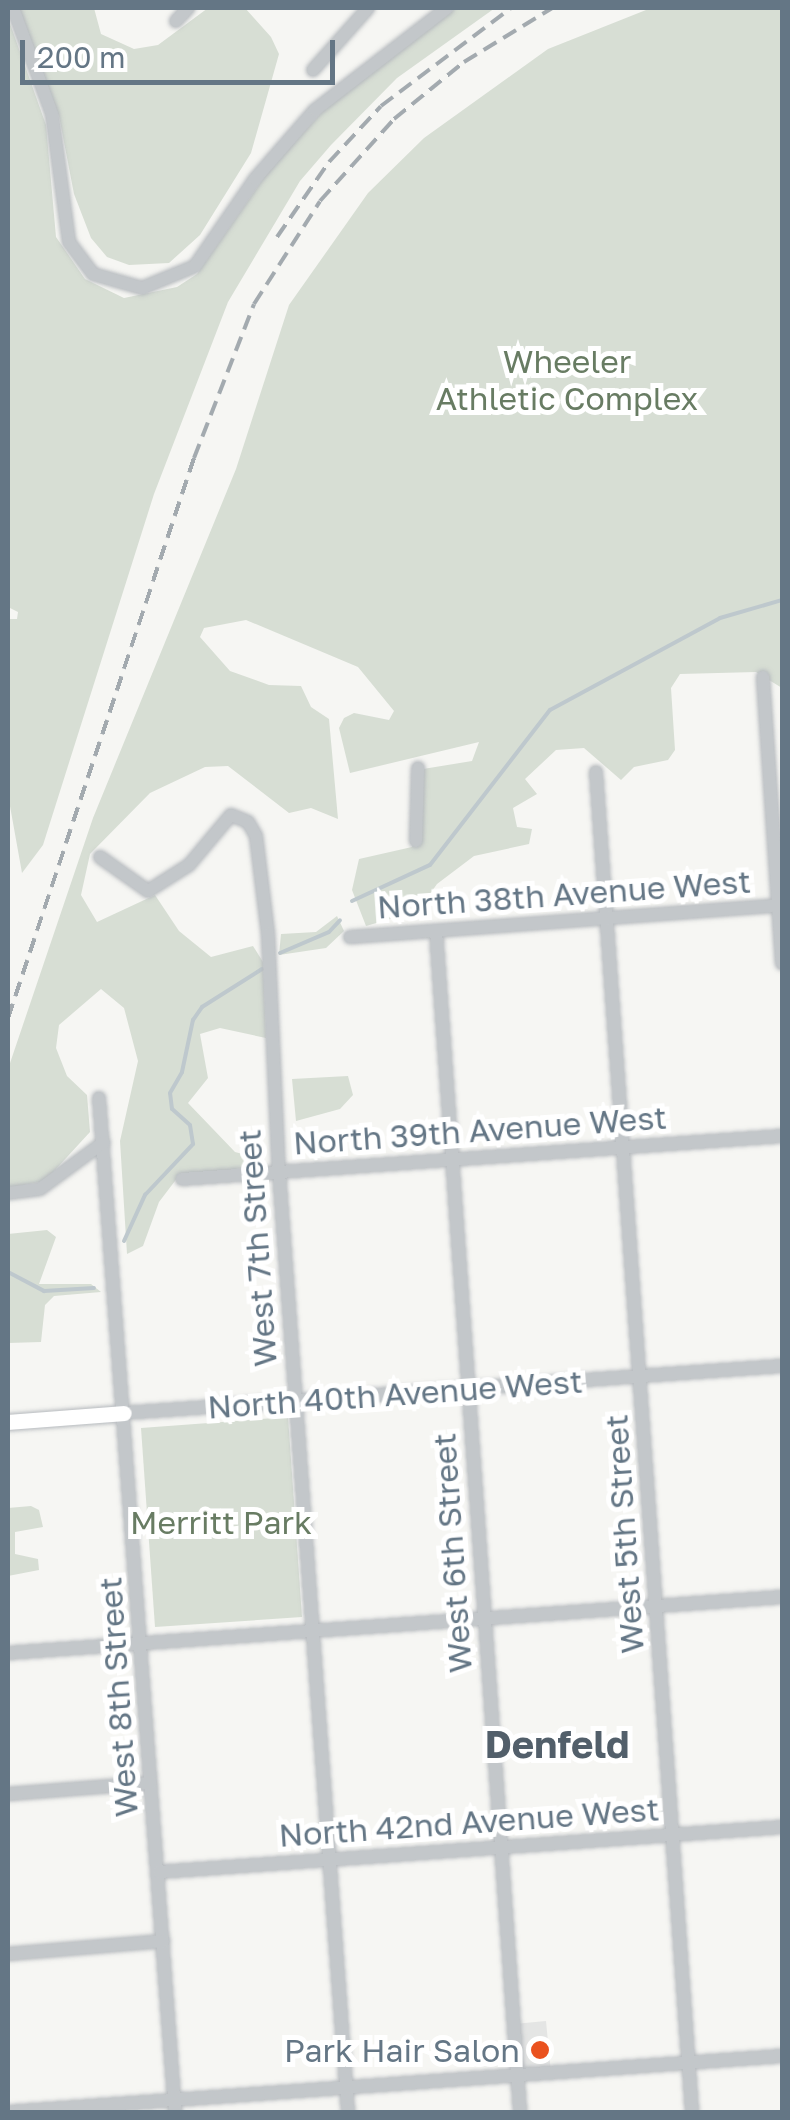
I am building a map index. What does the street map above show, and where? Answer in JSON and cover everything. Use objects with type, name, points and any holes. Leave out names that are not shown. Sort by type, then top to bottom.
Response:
[{"type":"main road","name":"North 40th Avenue West","points":[[8,1422],[124,1413]]},
{"type":"street","points":[[13,8],[52,114],[69,242],[93,274],[142,288],[194,266],[255,179],[315,110],[447,8]]},
{"type":"street","points":[[176,21],[188,8]]},
{"type":"street","points":[[314,70],[361,10]]},
{"type":"street","points":[[762,677],[782,964]]},
{"type":"street","points":[[416,841],[418,768]]},
{"type":"street","name":"West 5th Street","points":[[596,772],[692,2112]]},
{"type":"street","name":"West 7th Street","points":[[100,858],[137,889],[158,888],[189,865],[230,816],[248,822],[256,836],[268,934],[279,1172],[348,2112]]},
{"type":"street","name":"North 38th Avenue West","points":[[350,938],[780,905]]},
{"type":"street","name":"West 6th Street","points":[[436,930],[520,2112]]},
{"type":"street","name":"West 8th Street","points":[[100,1098],[175,2107]]},
{"type":"street","name":"North 39th Avenue West","points":[[182,1179],[782,1136]]},
{"type":"street","points":[[8,1193],[40,1189],[104,1142]]},
{"type":"street","name":"North 40th Avenue West","points":[[124,1413],[782,1366]]},
{"type":"street","points":[[8,1652],[782,1597]]},
{"type":"street","points":[[8,1794],[151,1783]]},
{"type":"street","name":"North 42nd Avenue West","points":[[158,1872],[782,1827]]},
{"type":"street","points":[[8,1954],[163,1941]]},
{"type":"street","points":[[8,2112],[175,2107],[346,2088],[782,2056]]},
{"type":"shaded area","points":[[546,2021],[551,2073],[518,2076],[514,2024]]},
{"type":"green space","points":[[19,8],[94,8],[101,34],[134,49],[158,45],[208,8],[245,8],[271,37],[279,54],[251,153],[200,235],[169,263],[129,265],[107,257],[91,238],[74,194],[59,116]]},
{"type":"green space","points":[[456,8],[495,8],[397,78],[331,145],[300,181],[228,302],[154,494],[43,845],[22,873],[8,795],[8,619],[17,619],[18,612],[8,607],[8,18],[46,125],[56,237],[85,279],[124,298],[177,287],[197,274],[270,169],[336,97]]},
{"type":"green space","name":"Wheeler Athletic Complex","points":[[651,8],[782,8],[782,688],[756,672],[680,674],[671,688],[675,750],[668,760],[634,767],[621,780],[584,748],[556,750],[525,779],[537,794],[513,808],[517,827],[532,829],[529,844],[474,856],[437,884],[418,911],[366,926],[352,890],[359,859],[412,847],[423,769],[472,761],[479,742],[350,773],[339,728],[344,718],[354,713],[389,720],[394,711],[358,667],[246,620],[204,628],[200,637],[230,671],[269,685],[301,686],[311,707],[329,719],[338,819],[311,808],[289,813],[228,766],[205,767],[150,793],[90,854],[81,895],[97,922],[155,895],[179,931],[211,957],[253,946],[263,962],[266,1038],[220,1028],[200,1034],[208,1078],[188,1103],[235,1152],[262,1159],[264,1165],[178,1177],[159,1202],[143,1246],[127,1254],[120,1141],[138,1061],[124,1008],[101,989],[59,1025],[56,1048],[67,1076],[87,1095],[90,1132],[45,1181],[8,1188],[8,1069],[93,818],[236,469],[289,305],[368,193],[424,138],[548,49]]},
{"type":"green space","points":[[337,916],[344,931],[326,948],[279,955],[281,934],[316,932]]},
{"type":"green space","points":[[348,1076],[353,1095],[340,1109],[296,1121],[292,1079]]},
{"type":"green space","points":[[47,1230],[56,1237],[39,1284],[91,1284],[101,1292],[54,1296],[45,1305],[41,1342],[8,1343],[8,1234]]},
{"type":"green space","name":"Merritt Park","points":[[288,1417],[302,1617],[155,1627],[141,1428]]},
{"type":"green space","points":[[31,1506],[39,1510],[43,1527],[15,1532],[15,1554],[38,1559],[39,1570],[8,1576],[8,1508]]},
{"type":"waterway","points":[[352,901],[430,865],[550,710],[720,618],[782,600]]},
{"type":"waterway","points":[[280,953],[329,932],[340,920]]},
{"type":"waterway","points":[[124,1241],[145,1195],[193,1144],[190,1125],[172,1109],[170,1093],[182,1072],[193,1020],[202,1007],[262,969]]},
{"type":"waterway","points":[[8,1272],[44,1291],[94,1288]]},
{"type":"railway","points":[[277,237],[329,162],[381,106],[511,8]]},
{"type":"railway","points":[[8,1018],[194,458],[254,304],[320,201],[394,119],[464,62],[552,8]]},
{"type":"place","name":"Park Hair Salon","points":[[540,2050]]},
{"type":"district","name":"Denfeld","points":[[557,1744]]}]
